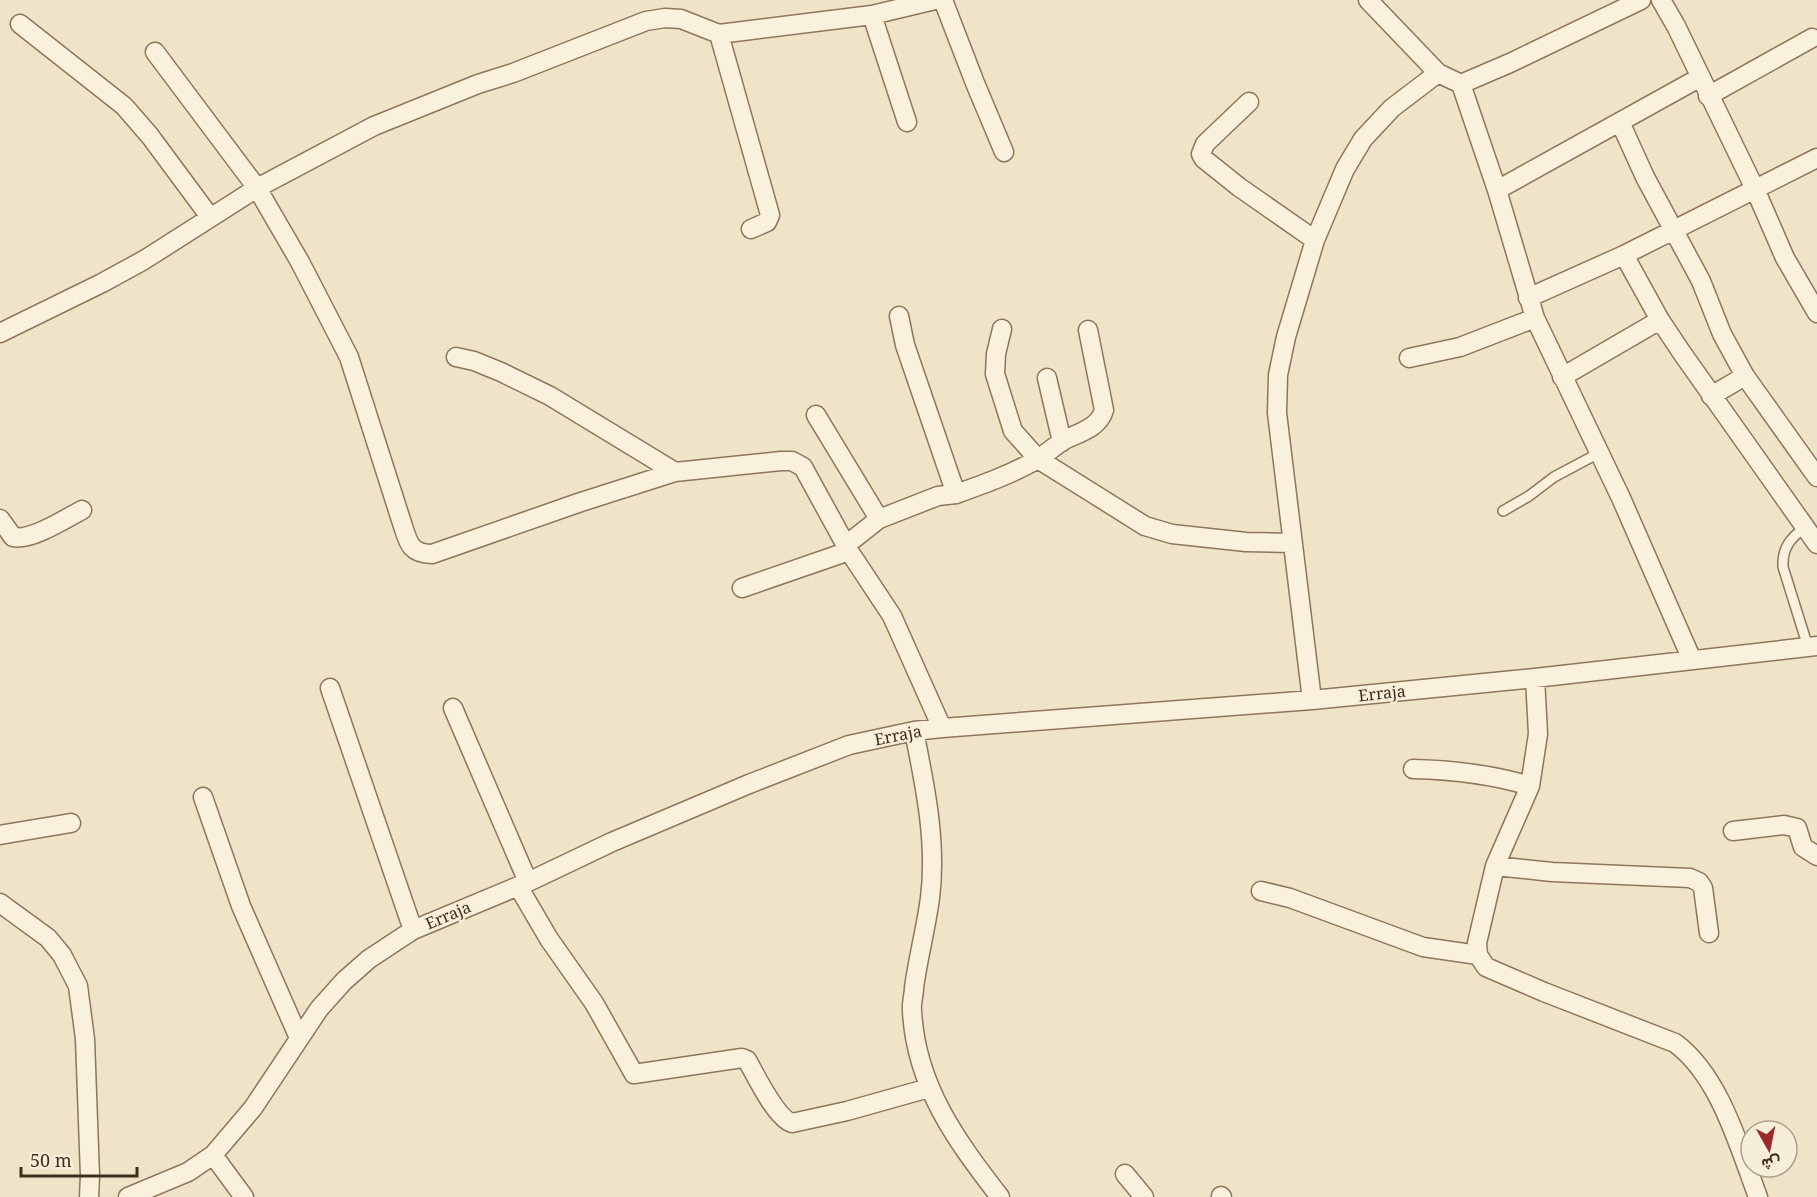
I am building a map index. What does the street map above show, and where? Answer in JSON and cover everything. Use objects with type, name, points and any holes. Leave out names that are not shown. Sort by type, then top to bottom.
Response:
[{"type":"street","points":[[0,333],[144,260],[257,188],[374,126],[646,21],[665,18],[681,19],[719,34],[872,15],[935,0]]},
{"type":"street","points":[[943,0],[1004,152]]},
{"type":"street","points":[[1368,0],[1438,73],[1461,84],[1497,190],[1535,318],[1599,453],[1692,660]]},
{"type":"street","points":[[1461,84],[1510,63],[1620,4],[1641,0]]},
{"type":"street","points":[[1661,0],[1676,26],[1755,189],[1785,258],[1817,313]]},
{"type":"street","points":[[872,15],[907,122]]},
{"type":"street","points":[[20,24],[124,106],[150,136],[210,217]]},
{"type":"street","points":[[719,34],[770,215],[768,222],[751,230]]},
{"type":"street","points":[[1708,96],[1812,38]]},
{"type":"street","points":[[155,52],[257,188],[300,262],[349,357],[408,541],[414,550],[420,554],[432,554],[675,472],[792,461],[803,467],[848,548],[892,616],[942,728]]},
{"type":"street","points":[[1312,700],[1277,413],[1278,375],[1286,337],[1315,240],[1345,169],[1363,139],[1392,108],[1438,73]]},
{"type":"street","points":[[1497,190],[1700,78]]},
{"type":"street","points":[[1249,102],[1205,144],[1201,154],[1204,159],[1239,187],[1315,240]]},
{"type":"street","points":[[1620,122],[1645,177],[1697,272],[1722,334],[1745,376],[1817,477]]},
{"type":"street","points":[[1528,298],[1624,255],[1817,158]]},
{"type":"street","points":[[1624,255],[1660,320],[1711,396],[1817,544]]},
{"type":"street","points":[[899,316],[905,345],[956,494]]},
{"type":"street","points":[[1409,358],[1460,347],[1535,318]]},
{"type":"street","points":[[1562,377],[1660,320]]},
{"type":"street","points":[[1002,329],[996,354],[995,374],[1013,431],[1038,459],[1145,526],[1173,534],[1246,542],[1292,543]]},
{"type":"street","points":[[742,588],[848,548],[879,519],[938,496],[956,494],[1002,477],[1038,459],[1062,442],[1095,425],[1104,411],[1088,330]]},
{"type":"street","points":[[456,357],[474,361],[501,372],[550,396],[675,472]]},
{"type":"street","points":[[1711,396],[1745,376]]},
{"type":"street","points":[[1047,378],[1062,442]]},
{"type":"street","points":[[816,414],[879,519]]},
{"type":"street","points":[[0,519],[13,537],[19,539],[32,535],[81,510]]},
{"type":"street","name":"Erraja","points":[[128,1197],[188,1172],[213,1155],[253,1108],[319,1009],[344,981],[369,959],[412,930],[523,884],[612,842],[849,745],[914,731],[942,728],[1312,700],[1535,678],[1813,646]]},
{"type":"street","points":[[1535,678],[1538,734],[1530,786],[1495,866],[1477,943],[1478,955],[1486,967],[1675,1043],[1685,1051],[1725,1110],[1758,1197]]},
{"type":"street","points":[[330,688],[412,930]]},
{"type":"street","points":[[453,708],[523,884],[549,939],[594,1003],[634,1074],[742,1058],[747,1060],[776,1108],[792,1123],[847,1112],[929,1088]]},
{"type":"street","points":[[914,731],[928,801],[933,857],[930,898],[912,1010],[919,1053],[929,1088],[960,1144],[1000,1197]]},
{"type":"street","points":[[1413,769],[1449,770],[1508,779],[1530,786]]},
{"type":"street","points":[[203,796],[241,906],[299,1038]]},
{"type":"street","points":[[0,835],[70,823]]},
{"type":"street","points":[[1733,831],[1784,825],[1797,828],[1803,847],[1817,856]]},
{"type":"street","points":[[1495,866],[1552,872],[1690,878],[1699,882],[1703,888],[1710,933]]},
{"type":"street","points":[[1261,891],[1290,898],[1423,947],[1478,955]]},
{"type":"street","points":[[0,903],[48,938],[62,955],[78,986],[85,1039],[90,1176],[88,1197]]},
{"type":"street","points":[[213,1155],[244,1197]]},
{"type":"street","points":[[1125,1174],[1144,1197]]},
{"type":"lane","points":[[1503,511],[1529,496],[1554,477],[1599,453]]},
{"type":"lane","points":[[1805,527],[1790,539],[1782,556],[1783,567],[1813,646]]}]
